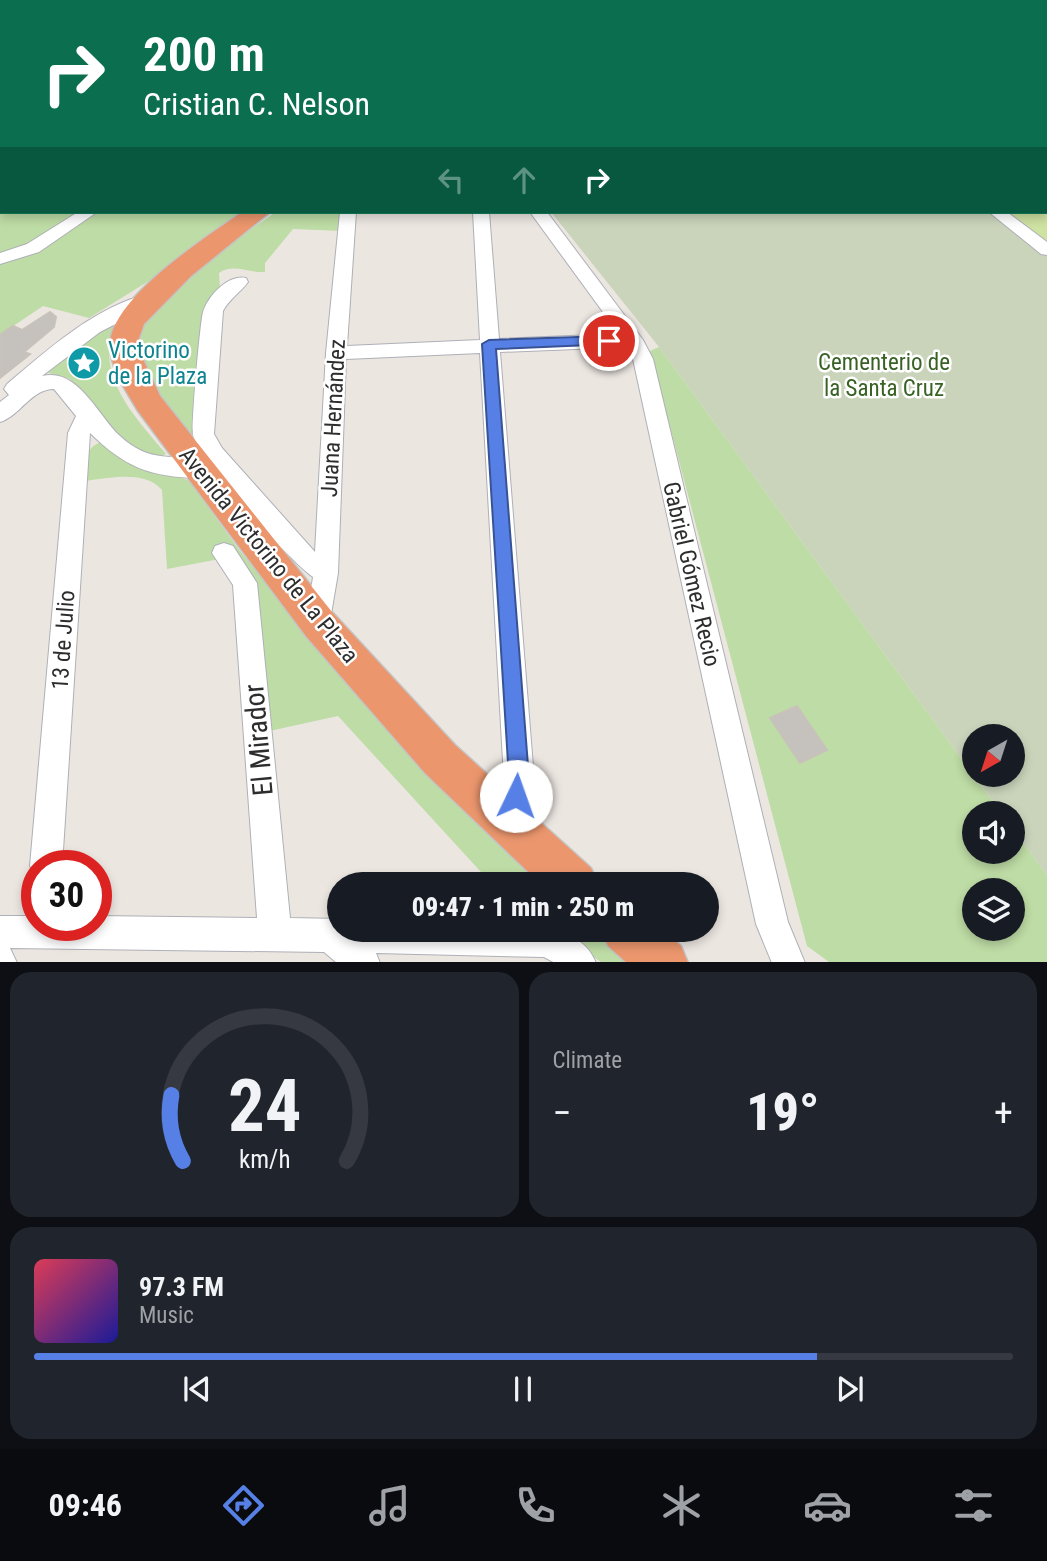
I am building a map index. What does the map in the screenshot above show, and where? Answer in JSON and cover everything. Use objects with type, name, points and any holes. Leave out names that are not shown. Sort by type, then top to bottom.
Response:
[{"type":"highway","name":"Avenida Victorino de La Plaza","points":[[255,214],[147,300],[131,318],[124,338],[129,365],[149,403],[319,624],[440,759],[562,872]]},
{"type":"highway","points":[[640,942],[663,962]]},
{"type":"street","points":[[0,259],[33,248],[86,214]]},
{"type":"street","name":"Juana Hernández","points":[[319,624],[326,573],[336,353],[348,214]]},
{"type":"street","points":[[481,214],[519,779],[513,813],[508,822]]},
{"type":"street","name":"Gabriel Gómez Recio","points":[[539,214],[633,340],[643,359],[772,924],[789,962]]},
{"type":"street","points":[[999,214],[1047,250]]},
{"type":"street","points":[[239,282],[221,297],[213,311],[203,434],[214,454],[301,555],[326,573]]},
{"type":"street","points":[[0,401],[78,336],[124,309],[147,300]]},
{"type":"street","points":[[336,353],[489,344],[633,340]]},
{"type":"street","points":[[0,414],[33,388],[57,382],[72,393],[87,416],[123,451],[137,460],[164,470],[199,469]]},
{"type":"street","name":"13 de Julio","points":[[47,850],[79,433],[87,416]]},
{"type":"street","name":"El Mirador","points":[[224,553],[245,583],[275,934]]},
{"type":"street","points":[[0,932],[21,931]]},
{"type":"street","points":[[112,931],[327,938]]},
{"type":"street","points":[[338,942],[364,962]]},
{"type":"street","points":[[546,942],[566,950],[580,962]]},
{"type":"green space","points":[[0,214],[247,214],[191,255],[89,318],[43,306],[0,335]]},
{"type":"green space","points":[[273,214],[344,214],[342,231],[293,229],[265,263],[265,272],[230,269],[219,273],[220,290],[197,447],[159,400],[135,361],[142,316],[220,250]]},
{"type":"green space","name":"Cementerio de la Santa Cruz","points":[[553,214],[1011,214],[1047,241],[1047,875],[1025,845],[1025,801],[992,801],[983,788],[1026,788],[1026,724],[962,724],[962,760],[659,347]]},
{"type":"green space","points":[[1011,214],[1047,214],[1047,241]]},
{"type":"green space","points":[[122,316],[110,344],[111,368],[129,408],[166,454],[151,460],[129,445],[70,379],[46,372]]},
{"type":"green space","points":[[659,347],[962,760],[962,788],[983,788],[992,801],[962,801],[962,864],[1025,864],[1025,845],[1047,875],[1047,962],[829,962],[807,946],[650,351]]},
{"type":"green space","points":[[102,442],[189,481],[240,551],[368,709],[435,780],[534,872],[481,872],[338,716],[265,732],[230,557],[167,569],[162,490],[155,484],[137,478],[116,477],[86,481],[86,463],[89,452]]},
{"type":"green space","points":[[571,942],[613,942],[635,962],[601,962]]},
{"type":"building","points":[[50,312],[56,317],[54,327],[24,352],[30,354],[0,378],[0,335],[13,326],[22,330]]},
{"type":"building","points":[[797,706],[827,750],[800,763],[770,718]]},
{"type":"place","name":"Victorino de la Plaza","points":[[84,363]]},
{"type":"route","points":[[516,796],[519,779],[489,344],[609,341]]}]
